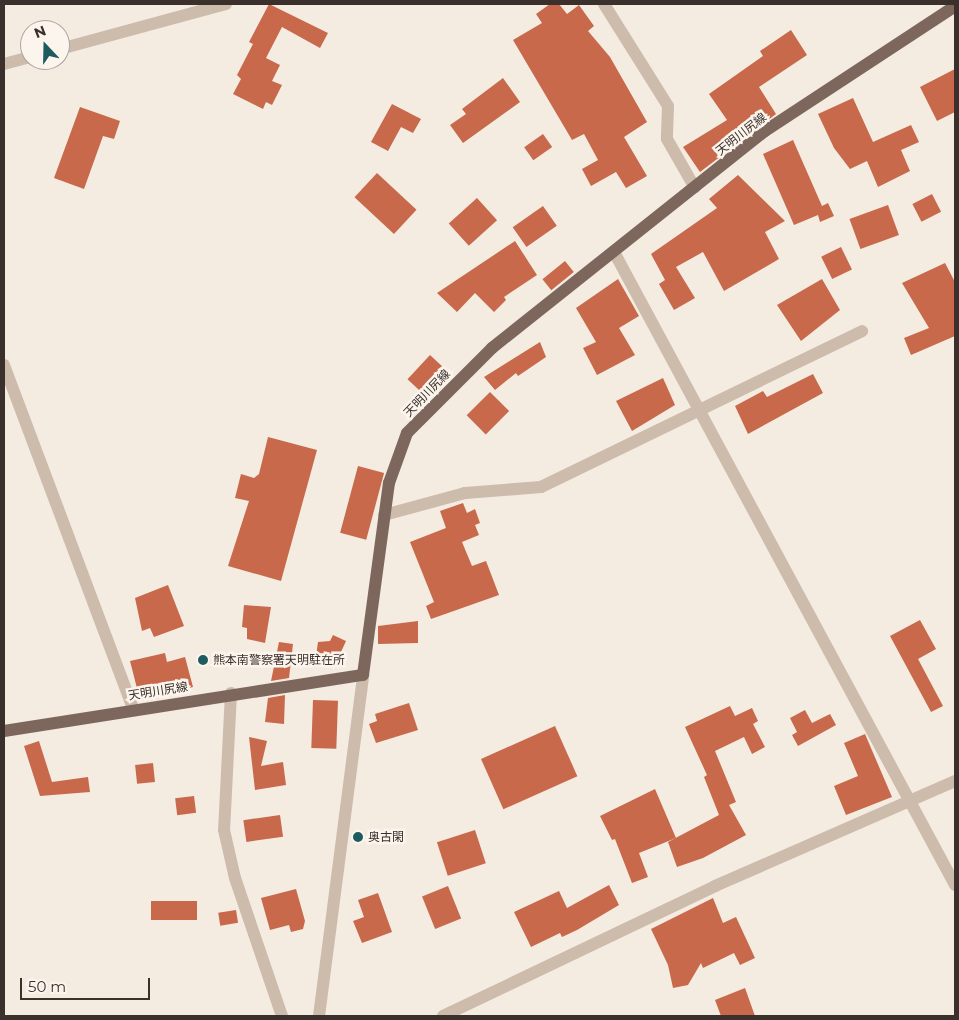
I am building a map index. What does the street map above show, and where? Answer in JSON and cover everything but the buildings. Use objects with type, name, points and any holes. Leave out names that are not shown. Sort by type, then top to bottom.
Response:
[{"type":"main road","name":"天明川尻線","points":[[4,731],[231,693],[363,675],[389,483],[407,433],[492,348],[765,132],[955,6]]},
{"type":"street","points":[[70,46],[226,4]]},
{"type":"street","points":[[604,4],[668,106],[667,139],[695,188]]},
{"type":"street","points":[[4,64],[20,60]]},
{"type":"street","points":[[614,252],[913,802],[955,885]]},
{"type":"street","points":[[384,515],[465,494],[541,487],[862,331]]},
{"type":"street","points":[[4,365],[133,709]]},
{"type":"street","points":[[318,1016],[363,675]]},
{"type":"street","points":[[231,693],[224,830],[234,878],[282,1016]]},
{"type":"street","points":[[443,1016],[715,886],[913,802],[955,781]]},
{"type":"place","name":"熊本南警察署天明駐在所","points":[[203,660]]},
{"type":"place","name":"奥古閑","points":[[358,837]]}]
